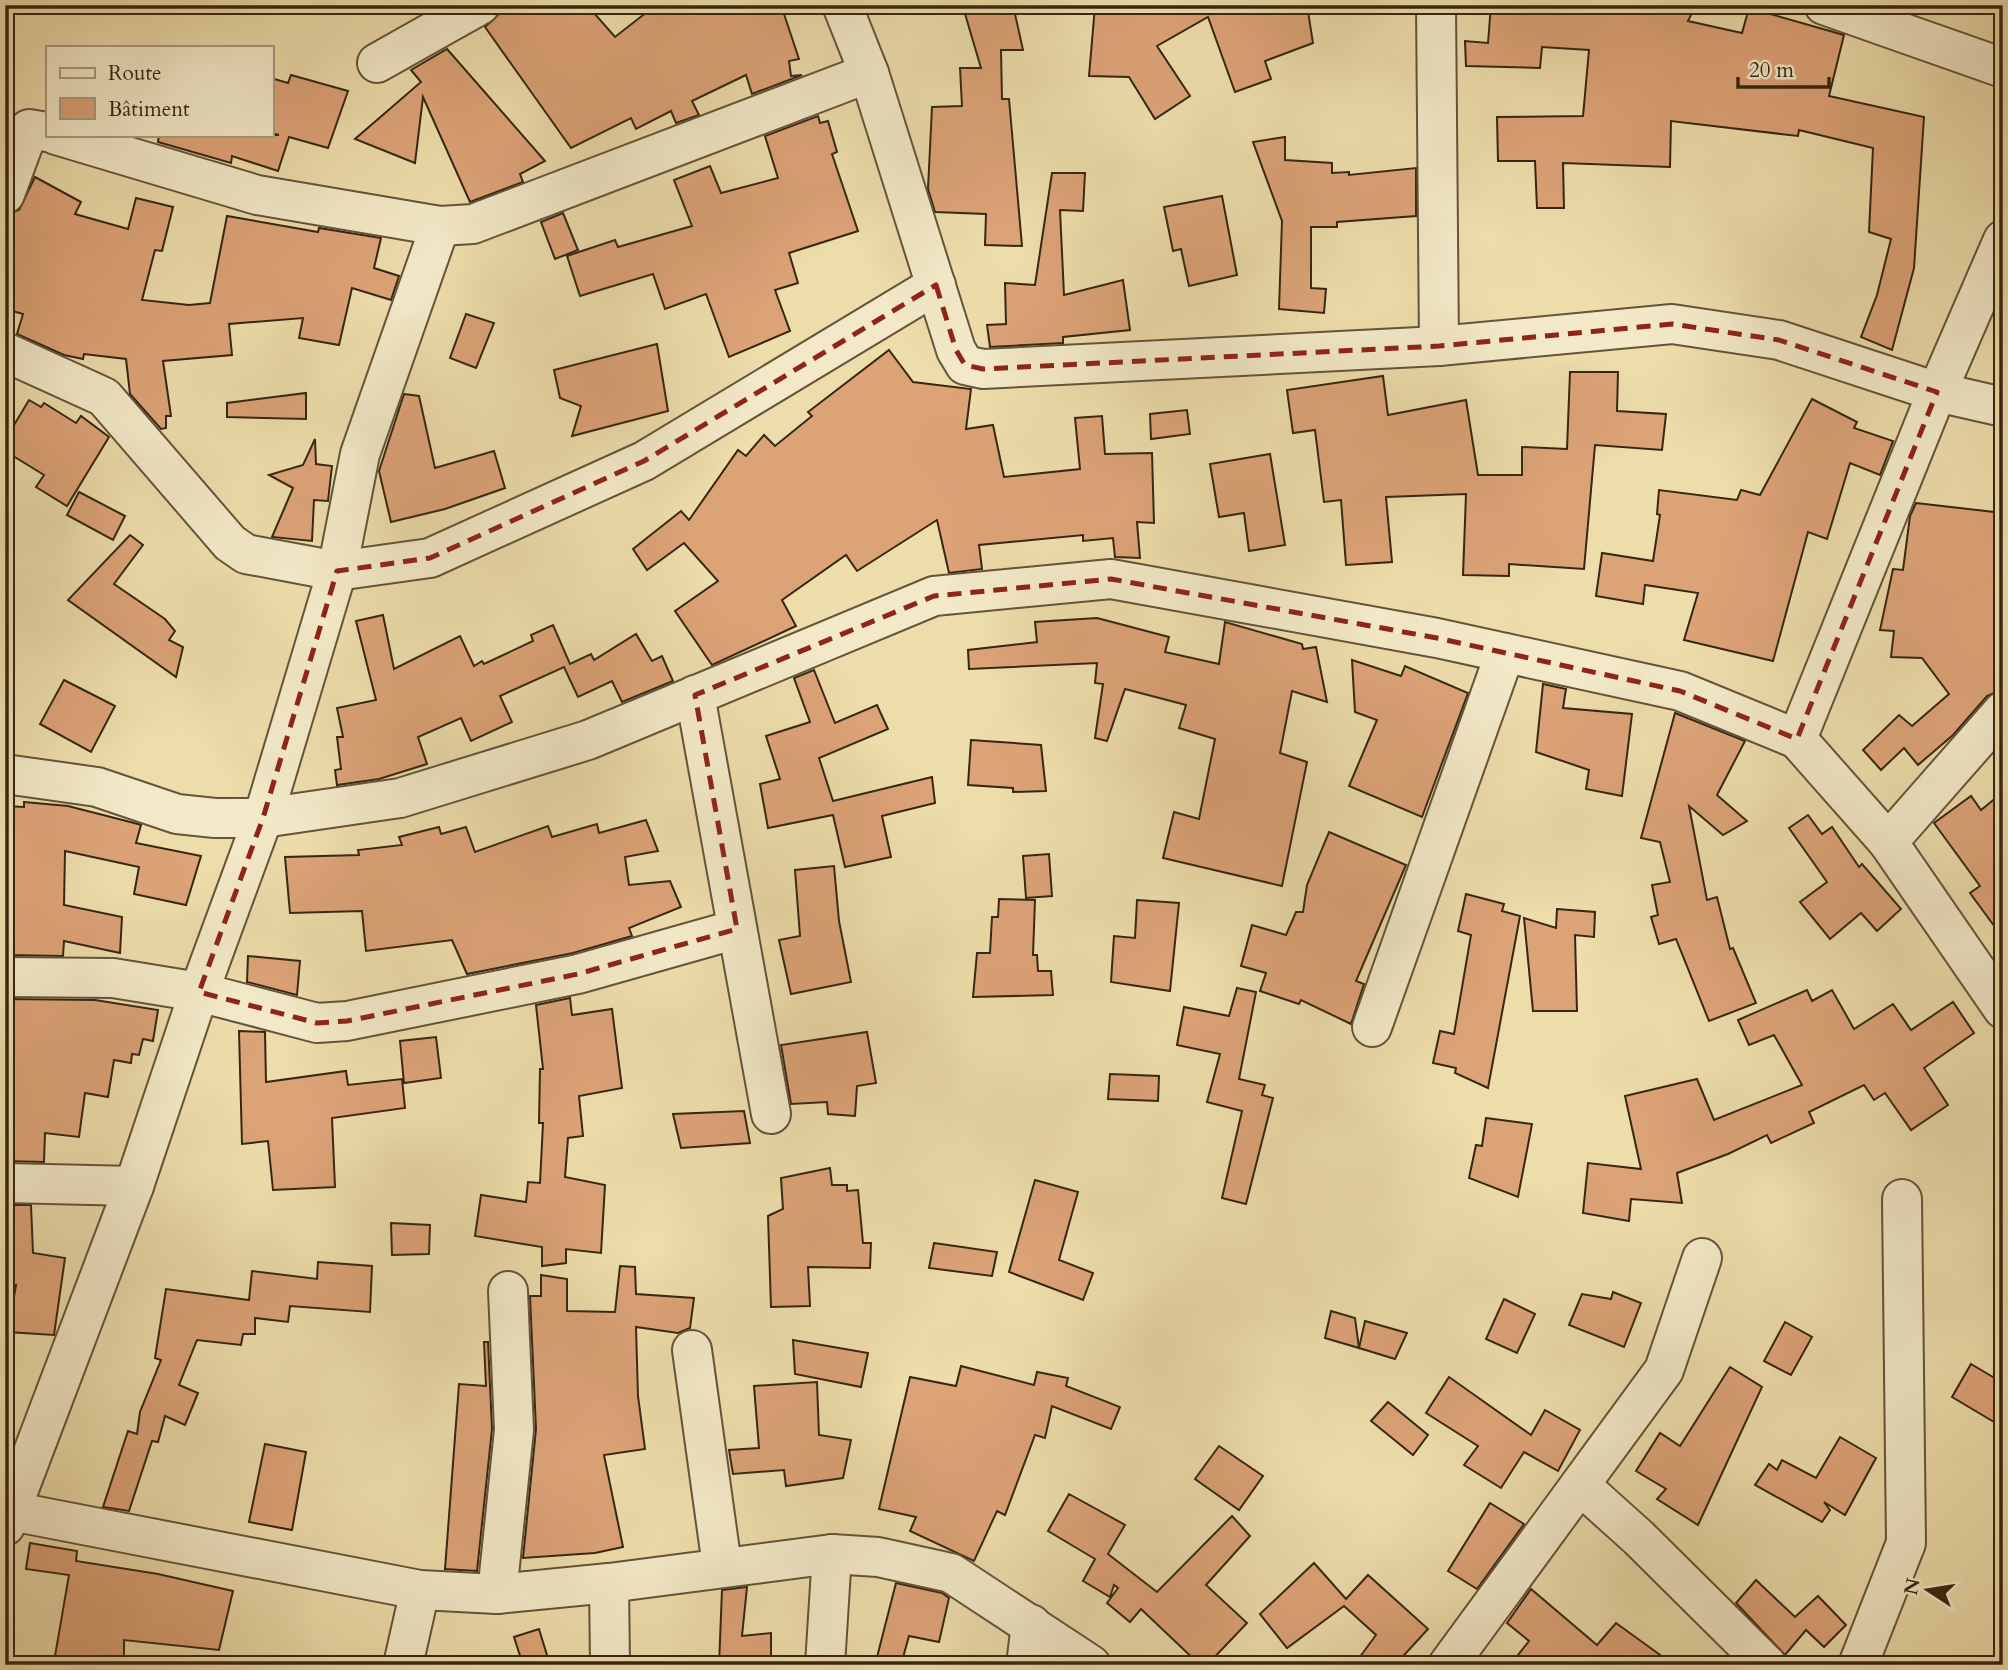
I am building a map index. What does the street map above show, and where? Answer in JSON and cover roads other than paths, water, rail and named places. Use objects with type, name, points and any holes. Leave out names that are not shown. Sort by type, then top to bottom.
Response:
[{"type":"street","points":[[377,63],[480,5]]},
{"type":"street","points":[[842,5],[869,72],[956,351],[965,365],[982,369],[1439,346],[1672,324],[1779,340],[1937,393],[2003,407]]},
{"type":"street","points":[[1436,5],[1439,346]]},
{"type":"street","points":[[1824,5],[2003,68]]},
{"type":"street","points":[[59,136],[257,195],[440,226],[473,224],[869,72]]},
{"type":"street","points":[[5,194],[29,129],[46,132]]},
{"type":"street","points":[[440,226],[360,454],[337,571],[263,818],[199,992],[134,1186],[8,1518],[420,1590],[497,1594],[609,1583],[722,1566],[832,1554],[878,1557],[951,1573],[1091,1665]]},
{"type":"street","points":[[1797,739],[1937,393],[2003,240]]},
{"type":"street","points":[[5,352],[104,397],[230,543],[246,554],[337,571],[430,558],[645,461],[936,285]]},
{"type":"street","points":[[5,774],[97,787],[177,814],[215,818],[263,818],[400,798],[588,740],[934,596],[1111,579],[1506,653],[1680,691],[1797,739],[1888,842],[2003,1009]]},
{"type":"street","points":[[1372,1027],[1506,653]]},
{"type":"street","points":[[695,695],[771,1114]]},
{"type":"street","points":[[1888,842],[2003,711]]},
{"type":"street","points":[[5,977],[113,978],[199,992],[317,1023],[347,1021],[579,974],[737,929]]},
{"type":"street","points":[[5,1184],[134,1186]]},
{"type":"street","points":[[1858,1665],[1906,1543],[1902,1199]]},
{"type":"street","points":[[1448,1665],[1664,1370],[1702,1258]]},
{"type":"street","points":[[497,1594],[514,1430],[508,1291]]},
{"type":"street","points":[[692,1350],[722,1566]]},
{"type":"street","points":[[1580,1485],[1639,1538],[1767,1665]]},
{"type":"street","points":[[825,1665],[832,1554]]},
{"type":"street","points":[[609,1583],[610,1665]]},
{"type":"street","points":[[402,1665],[420,1590]]},
{"type":"street","points":[[1026,1665],[1031,1624]]}]
